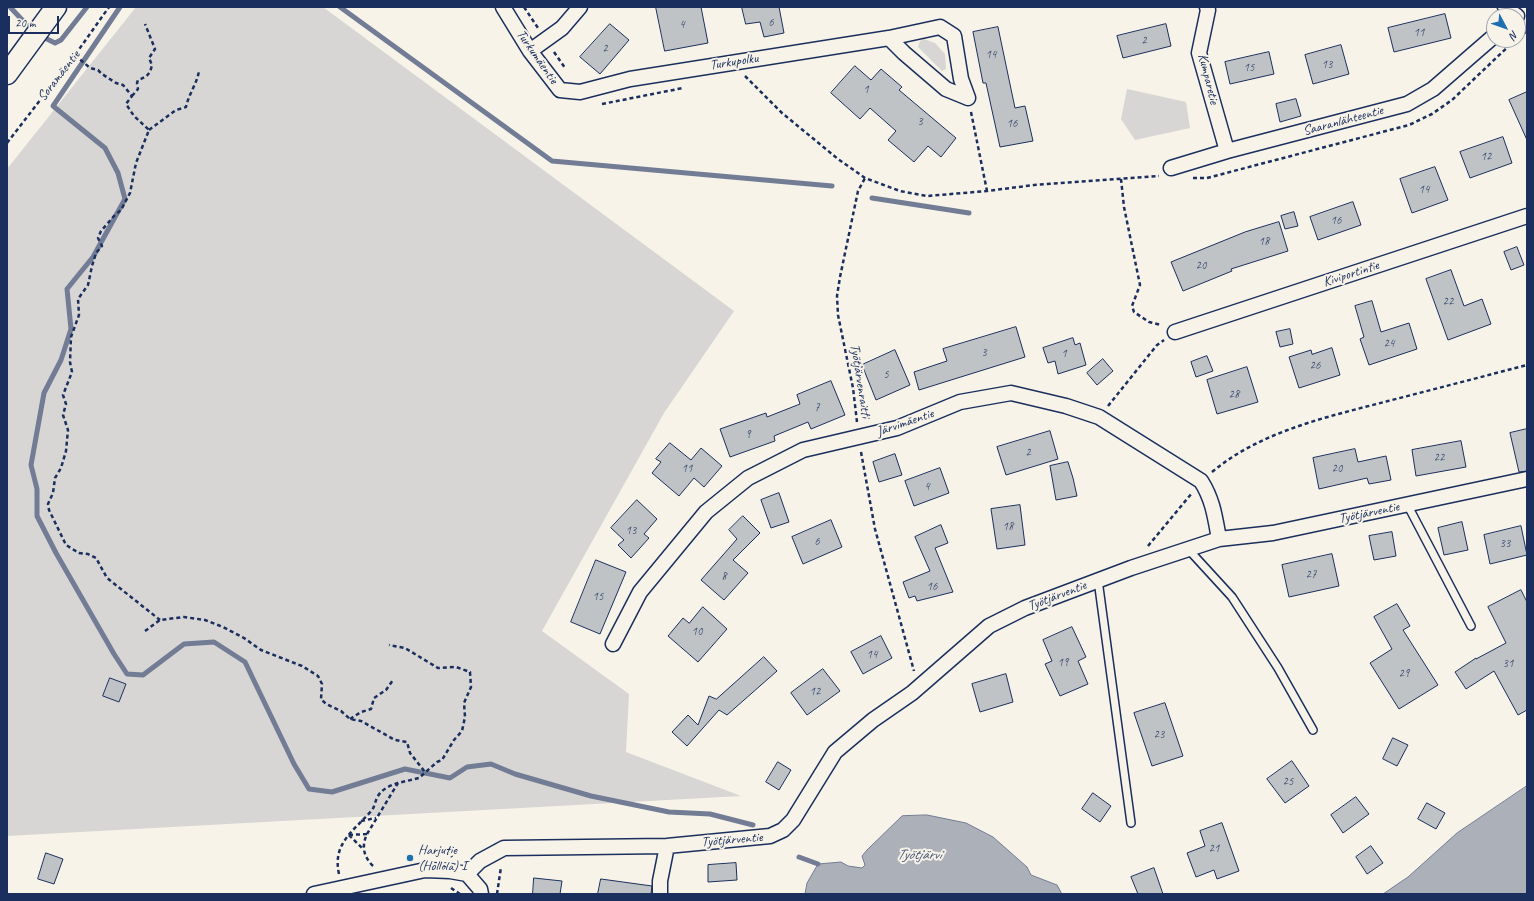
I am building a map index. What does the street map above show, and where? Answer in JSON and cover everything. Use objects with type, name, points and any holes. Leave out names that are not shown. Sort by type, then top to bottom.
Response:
[{"type":"street","points":[[7,74],[56,7]]},
{"type":"street","name":"Turkumäentie","points":[[503,7],[530,51],[560,90],[580,92]]},
{"type":"street","points":[[530,51],[562,28],[580,7]]},
{"type":"street","name":"Kumparetie","points":[[1207,7],[1208,10],[1199,53],[1227,151]]},
{"type":"street","name":"Turkupolku","points":[[580,92],[630,79],[889,38],[940,27],[954,36],[961,79],[968,98]]},
{"type":"street","points":[[889,38],[946,89],[968,98]]},
{"type":"street","name":"Saaranlähteentie","points":[[1171,168],[1227,151],[1407,104],[1433,89],[1486,43]]},
{"type":"street","name":"Kiviportintie","points":[[1175,332],[1527,216]]},
{"type":"street","name":"Järvimäentie","points":[[613,644],[640,592],[706,512],[748,478],[803,450],[897,428],[960,402],[1011,393],[1066,406],[1099,417],[1201,482],[1209,494],[1214,506],[1219,539]]},
{"type":"street","name":"Työtjärventie","points":[[467,874],[480,861],[504,848],[667,846],[770,836],[783,830],[793,820],[836,752],[873,720],[912,693],[989,626],[1025,608],[1131,568],[1219,539],[1274,533],[1527,479]]},
{"type":"street","points":[[660,894],[660,881],[667,846]]},
{"type":"street","points":[[314,894],[425,870],[450,871],[467,874],[480,889],[481,894]]},
{"type":"lane","points":[[1407,504],[1471,626]]},
{"type":"lane","points":[[1188,549],[1232,597],[1278,668],[1313,730]]},
{"type":"lane","points":[[1098,580],[1131,823]]},
{"type":"path","name":"Soramäentie","points":[[7,143],[75,55],[109,7]]},
{"type":"path","points":[[145,24],[156,49],[149,58],[152,65],[150,72],[147,76],[138,80],[138,89],[126,104],[134,116],[148,130]]},
{"type":"path","points":[[75,55],[90,68],[98,70],[116,84],[123,85],[132,96]]},
{"type":"path","points":[[160,620],[107,578],[96,558],[88,554],[79,553],[66,545],[49,510],[48,504],[53,493],[55,478],[66,451],[68,430],[63,415],[66,404],[63,395],[72,372],[70,362],[71,337],[79,315],[78,299],[88,285],[96,253],[102,246],[98,238],[101,231],[121,210],[130,193],[136,163],[148,130],[176,110],[186,107],[188,96],[198,78],[199,70]]},
{"type":"path","points":[[744,76],[782,113],[838,159],[865,178],[900,191],[927,196],[987,191],[1034,185],[1166,175],[1171,168]]},
{"type":"path","points":[[968,98],[987,191]]},
{"type":"path","name":"Työtjärvenraitti","points":[[865,178],[858,191],[840,277],[837,296],[838,315],[853,388],[858,438],[875,529],[915,673]]},
{"type":"path","points":[[1099,417],[1157,345],[1175,332],[1166,326],[1149,322],[1134,312],[1132,306],[1140,285],[1124,207],[1122,179]]},
{"type":"path","points":[[1131,568],[1201,482],[1237,454],[1263,440],[1292,428],[1335,415],[1527,365]]},
{"type":"path","points":[[145,631],[160,620],[184,617],[205,620],[244,638],[261,650],[302,666],[318,676],[322,684],[321,699],[326,704],[341,710],[350,719],[361,721],[395,740],[407,742],[410,753],[425,772]]},
{"type":"path","points":[[342,888],[337,866],[337,856],[340,848],[360,822],[372,810],[376,804],[378,796],[382,791],[389,785],[419,778],[437,762],[442,760],[454,740],[462,731],[465,717],[464,703],[471,686],[470,672],[456,666],[438,668],[406,648],[389,645]]},
{"type":"path","points":[[350,719],[361,712],[371,709],[374,698],[386,690],[393,680]]},
{"type":"path","points":[[363,849],[363,842],[367,834],[398,782]]},
{"type":"path","points":[[360,822],[377,818]]},
{"type":"path","points":[[350,835],[367,834]]},
{"type":"path","points":[[350,835],[363,849],[372,866],[375,867]]},
{"type":"path","points":[[446,885],[460,894]]},
{"type":"shaded area","points":[[136,7],[323,7],[734,311],[664,413],[542,631],[629,694],[626,752],[741,796],[7,836],[7,169]]},
{"type":"shaded area","points":[[924,39],[935,43],[945,54],[946,69],[942,71],[918,47],[920,41]]},
{"type":"shaded area","points":[[1127,89],[1186,102],[1190,128],[1135,140],[1121,119]]},
{"type":"water","points":[[1527,786],[1527,894],[1383,894],[1408,877],[1457,833]]},
{"type":"water","name":"Työtjärvi","points":[[927,815],[966,823],[993,837],[1027,867],[1031,875],[1057,885],[1062,894],[805,894],[807,883],[818,864],[841,862],[848,866],[862,868],[865,865],[862,856],[902,816]]},
{"type":"building","points":[[656,7],[701,7],[708,43],[665,51]]},
{"type":"building","points":[[742,7],[779,7],[784,33],[764,37],[760,22],[746,24]]},
{"type":"building","points":[[1445,14],[1451,38],[1394,52],[1388,28]]},
{"type":"building","points":[[610,24],[629,40],[600,74],[580,57]]},
{"type":"building","points":[[1166,24],[1171,46],[1123,58],[1117,36]]},
{"type":"building","points":[[998,27],[1015,108],[1025,106],[1033,141],[1000,147],[986,83],[983,83],[973,32]]},
{"type":"building","points":[[1341,45],[1349,74],[1313,84],[1305,55]]},
{"type":"building","points":[[1269,52],[1274,74],[1230,84],[1225,62]]},
{"type":"building","points":[[855,66],[871,80],[881,69],[902,87],[899,90],[956,138],[941,157],[928,146],[914,162],[888,140],[896,131],[870,108],[860,119],[831,93]]},
{"type":"building","points":[[1527,92],[1527,140],[1509,100]]},
{"type":"building","points":[[1296,99],[1301,116],[1280,122],[1276,104]]},
{"type":"building","points":[[1503,137],[1512,163],[1470,178],[1460,152]]},
{"type":"building","points":[[1435,167],[1448,200],[1412,213],[1400,179]]},
{"type":"building","points":[[1353,202],[1361,225],[1318,240],[1310,217]]},
{"type":"building","points":[[1294,212],[1298,226],[1285,229],[1281,216]]},
{"type":"building","points":[[1279,222],[1288,251],[1231,269],[1232,271],[1183,291],[1171,262],[1245,232]]},
{"type":"building","points":[[1517,247],[1524,265],[1511,270],[1504,252]]},
{"type":"building","points":[[1451,270],[1464,306],[1482,299],[1491,324],[1448,340],[1426,279]]},
{"type":"building","points":[[1372,301],[1381,332],[1409,323],[1417,349],[1369,365],[1360,339],[1364,337],[1355,306]]},
{"type":"building","points":[[1016,327],[1025,357],[919,390],[914,372],[947,361],[943,349]]},
{"type":"building","points":[[1290,329],[1293,344],[1280,347],[1276,332]]},
{"type":"building","points":[[1073,338],[1075,345],[1080,343],[1086,365],[1058,374],[1055,361],[1048,363],[1043,348]]},
{"type":"building","points":[[1332,348],[1340,375],[1299,388],[1289,357],[1311,350],[1312,354]]},
{"type":"building","points":[[895,350],[910,385],[876,400],[862,365]]},
{"type":"building","points":[[1207,356],[1213,371],[1196,377],[1191,362]]},
{"type":"building","points":[[1103,359],[1113,371],[1097,385],[1087,373]]},
{"type":"building","points":[[1247,367],[1258,402],[1217,414],[1207,380]]},
{"type":"building","points":[[831,381],[845,415],[811,429],[808,422],[774,436],[775,441],[730,457],[720,429],[766,413],[767,417],[800,404],[797,395]]},
{"type":"building","points":[[1527,429],[1527,471],[1519,472],[1510,433]]},
{"type":"building","points":[[1050,431],[1058,459],[1006,475],[997,447]]},
{"type":"building","points":[[1461,441],[1466,467],[1416,476],[1412,450]]},
{"type":"building","points":[[670,443],[691,460],[701,448],[722,466],[704,487],[694,478],[679,496],[652,473],[661,462],[656,459]]},
{"type":"building","points":[[1355,449],[1358,462],[1386,456],[1391,480],[1369,484],[1367,478],[1319,489],[1313,458]]},
{"type":"building","points":[[895,454],[902,475],[879,482],[873,462]]},
{"type":"building","points":[[1068,462],[1077,496],[1056,500],[1050,466]]},
{"type":"building","points":[[940,468],[949,493],[914,506],[905,481]]},
{"type":"building","points":[[779,493],[789,522],[771,528],[761,500]]},
{"type":"building","points":[[637,500],[657,519],[644,534],[649,538],[631,558],[618,545],[624,540],[611,528]]},
{"type":"building","points":[[1020,505],[1025,545],[997,549],[991,509]]},
{"type":"building","points":[[743,516],[760,533],[733,560],[748,573],[724,600],[701,580],[737,539],[729,530]]},
{"type":"building","points":[[831,520],[842,547],[803,564],[792,537]]},
{"type":"building","points":[[1462,522],[1468,550],[1444,555],[1438,528]]},
{"type":"building","points":[[941,525],[948,543],[935,548],[953,592],[917,601],[915,596],[909,598],[903,582],[930,571],[915,537]]},
{"type":"building","points":[[1521,526],[1527,555],[1490,564],[1484,535]]},
{"type":"building","points":[[1392,532],[1396,556],[1374,560],[1369,536]]},
{"type":"building","points":[[1332,554],[1339,586],[1289,597],[1282,565]]},
{"type":"building","points":[[596,560],[626,572],[600,634],[571,622]]},
{"type":"building","points":[[1521,590],[1527,602],[1527,710],[1518,715],[1494,671],[1466,689],[1455,672],[1476,658],[1506,643],[1488,607]]},
{"type":"building","points":[[1397,604],[1410,626],[1403,630],[1438,685],[1399,709],[1370,663],[1392,649],[1374,617]]},
{"type":"building","points":[[703,607],[727,629],[698,662],[668,636],[683,618],[689,623]]},
{"type":"building","points":[[1072,627],[1086,657],[1078,661],[1088,684],[1060,696],[1045,664],[1052,661],[1043,640]]},
{"type":"building","points":[[881,636],[892,658],[863,674],[851,652]]},
{"type":"building","points":[[764,657],[777,671],[727,715],[719,710],[687,746],[672,732],[688,715],[698,725],[709,696],[716,699]]},
{"type":"building","points":[[823,669],[840,691],[807,715],[791,693]]},
{"type":"building","points":[[1006,674],[1013,702],[980,712],[972,684]]},
{"type":"building","points":[[110,678],[126,684],[119,702],[103,696]]},
{"type":"building","points":[[1165,703],[1183,756],[1152,766],[1134,713]]},
{"type":"building","points":[[1393,738],[1408,745],[1397,766],[1383,759]]},
{"type":"building","points":[[1292,761],[1309,786],[1285,803],[1267,779]]},
{"type":"building","points":[[778,762],[791,770],[779,790],[766,782]]},
{"type":"building","points":[[1093,793],[1111,806],[1100,822],[1082,809]]},
{"type":"building","points":[[1356,797],[1369,814],[1343,833],[1331,815]]},
{"type":"building","points":[[1427,803],[1445,813],[1436,829],[1418,819]]},
{"type":"building","points":[[1222,823],[1239,871],[1217,879],[1214,870],[1196,877],[1187,853],[1205,846],[1200,831]]},
{"type":"building","points":[[1371,846],[1383,863],[1367,874],[1356,857]]},
{"type":"building","points":[[46,853],[63,859],[54,884],[38,879]]},
{"type":"building","points":[[736,863],[737,880],[708,882],[708,865]]},
{"type":"building","points":[[1154,868],[1163,894],[1138,894],[1131,877]]},
{"type":"building","points":[[534,878],[562,881],[560,894],[533,894]]},
{"type":"building","points":[[601,879],[652,886],[651,894],[598,894]]},
{"type":"waterway","points":[[10,7],[26,24]]},
{"type":"waterway","points":[[47,39],[55,43],[61,40],[87,7]]},
{"type":"waterway","points":[[120,7],[53,106],[105,148],[118,173],[125,199],[93,257],[67,289],[71,329],[61,360],[44,393],[31,465],[37,489],[37,516],[56,553],[127,674],[143,675],[184,644],[214,642],[245,662],[294,764],[309,789],[332,792],[405,769],[450,778],[467,767],[491,764],[515,774],[591,796],[669,812],[710,814],[753,825]]},
{"type":"waterway","points":[[340,7],[552,161],[832,186]]},
{"type":"waterway","points":[[872,198],[969,213]]},
{"type":"waterway","points":[[799,857],[818,864]]},
{"type":"place","name":"Harjutie (Hollola) I","points":[[410,858]]}]
